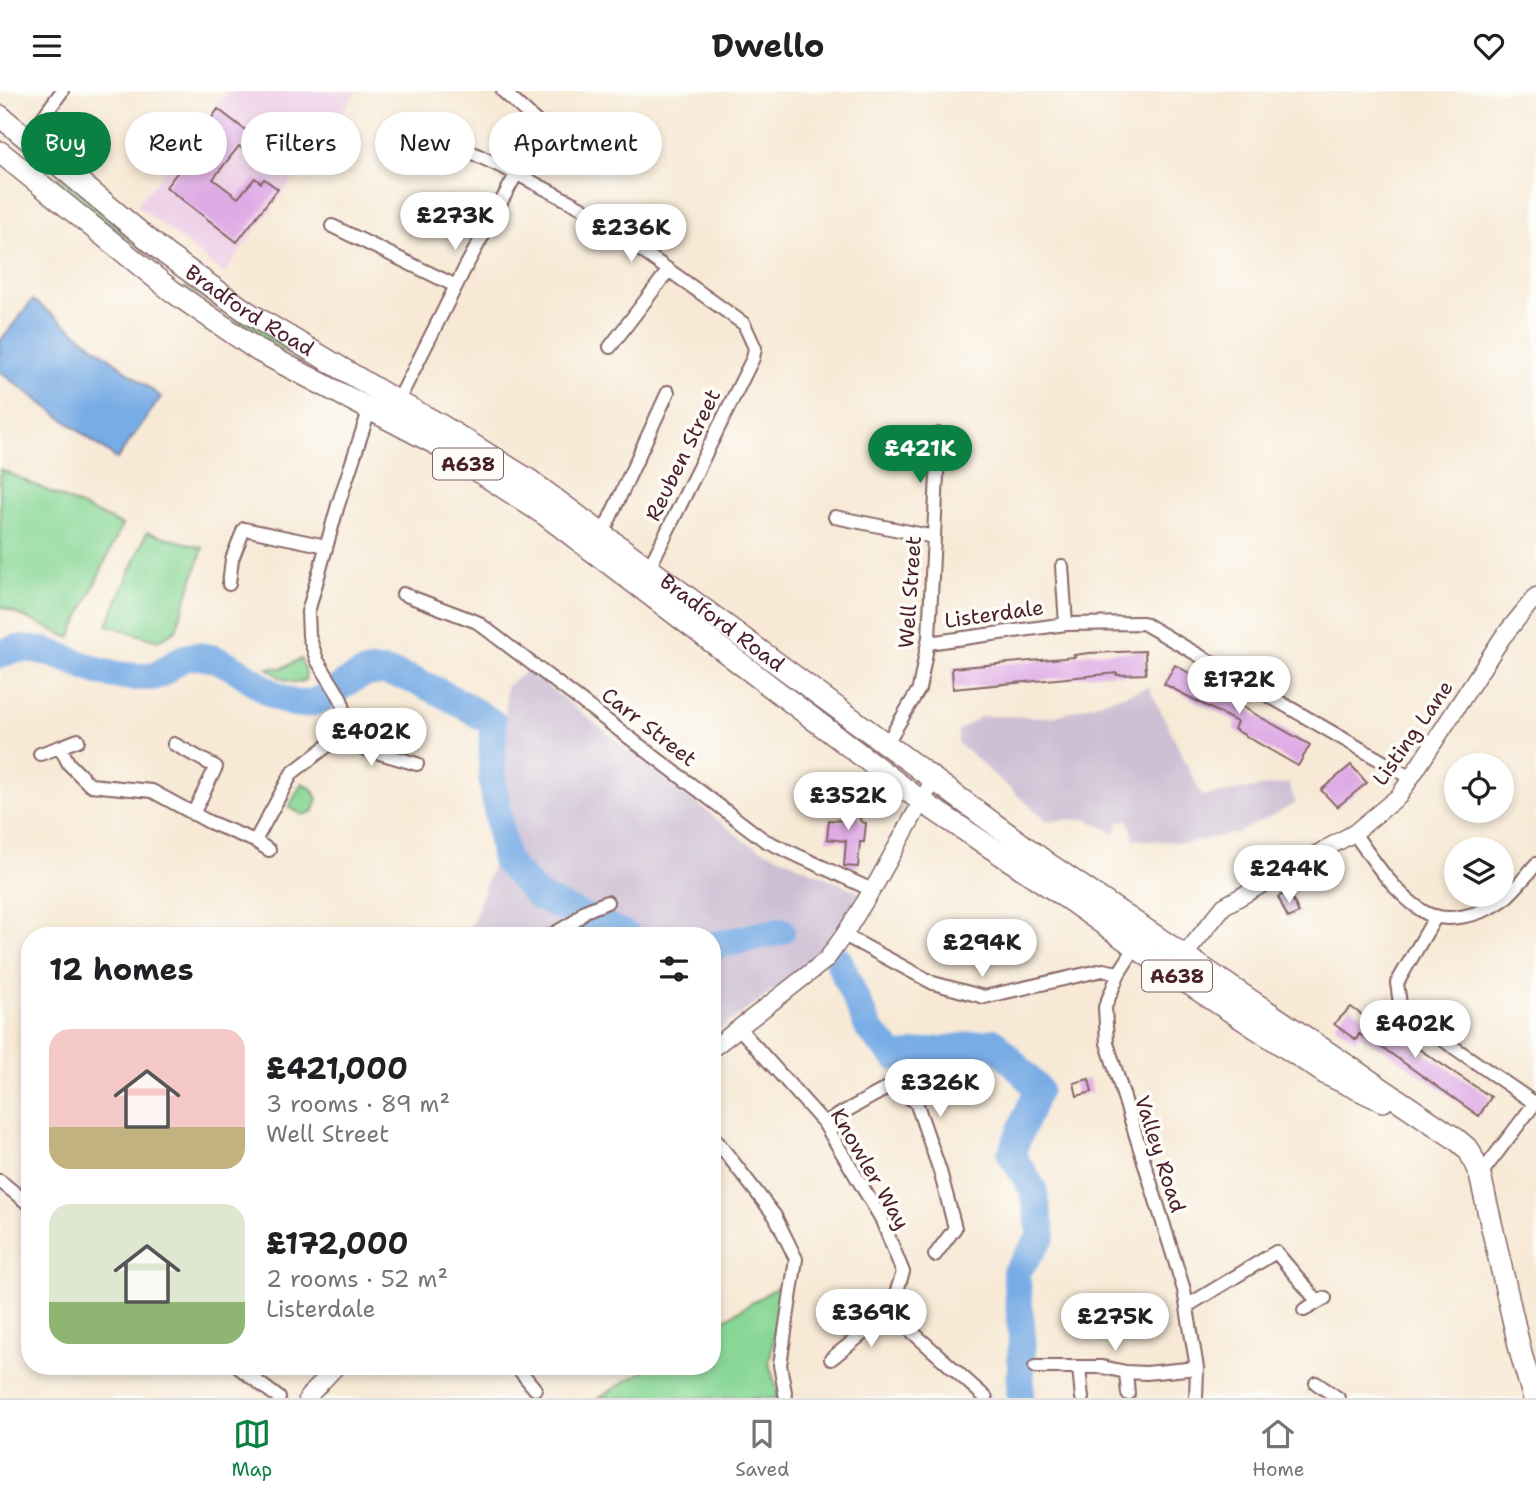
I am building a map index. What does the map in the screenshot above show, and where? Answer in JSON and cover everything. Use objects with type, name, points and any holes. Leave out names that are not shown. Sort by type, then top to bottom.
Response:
[{"type":"main road","name":"Bradford Road","points":[[0,115],[21,132]]},
{"type":"main road","points":[[4,155],[21,143]]},
{"type":"main road","name":"Bradford Road","points":[[4,155],[172,291],[259,351],[373,398]]},
{"type":"main road","name":"Bradford Road","points":[[72,175],[177,262],[393,410],[439,446],[544,514],[921,801],[1070,901],[1140,939]]},
{"type":"main road","name":"Bradford Road","points":[[393,410],[438,423],[529,480],[1047,863],[1140,939],[1326,1073],[1444,1132],[1469,1150],[1480,1175],[1521,1353],[1534,1390]]},
{"type":"street","points":[[47,112],[62,91]]},
{"type":"street","points":[[503,91],[526,112]]},
{"type":"street","points":[[393,410],[516,175]]},
{"type":"street","points":[[519,175],[582,208],[668,271],[610,347]]},
{"type":"street","points":[[332,226],[456,286]]},
{"type":"street","name":"Reuben Street","points":[[649,568],[755,348],[744,324],[668,271]]},
{"type":"street","points":[[603,533],[668,392]]},
{"type":"street","points":[[255,841],[292,773],[335,740],[342,717],[343,705],[340,697],[317,660],[309,636],[308,612],[338,505],[373,398]]},
{"type":"street","name":"Well Street","points":[[887,743],[919,689],[928,643],[939,434]]},
{"type":"street","points":[[835,517],[934,537]]},
{"type":"street","points":[[229,584],[232,559],[244,529],[326,546]]},
{"type":"street","name":"Listerdale","points":[[1062,566],[1066,624]]},
{"type":"street","name":"Carr Street","points":[[404,594],[477,622],[765,840],[872,890]]},
{"type":"street","name":"Listing Lane","points":[[1177,964],[1224,906],[1353,833],[1399,796],[1502,638],[1536,596]]},
{"type":"street","name":"Listerdale","points":[[928,643],[1066,624],[1143,623],[1412,778]]},
{"type":"street","points":[[40,754],[78,740]]},
{"type":"street","points":[[335,740],[417,764]]},
{"type":"street","points":[[174,744],[216,767],[193,814]]},
{"type":"street","points":[[60,747],[69,764],[90,785],[152,791],[193,814],[269,849]]},
{"type":"street","points":[[721,1042],[826,960],[872,890],[934,779]]},
{"type":"street","points":[[1353,833],[1399,890],[1422,911],[1446,918],[1482,911],[1503,899],[1536,864]]},
{"type":"street","points":[[565,927],[585,911],[607,902]]},
{"type":"street","points":[[1436,916],[1397,983],[1401,1011],[1535,1103],[1480,1175]]},
{"type":"street","points":[[844,935],[933,983],[984,997],[1103,970],[1119,973]]},
{"type":"street","name":"Valley Road","points":[[1140,939],[1119,973],[1105,1007],[1107,1043],[1184,1290],[1197,1367],[1196,1398]]},
{"type":"street","name":"Knowler Way","points":[[739,1028],[824,1123],[881,1218],[903,1272],[890,1312]]},
{"type":"street","points":[[824,1123],[891,1086],[916,1102],[940,1171],[955,1228],[935,1255]]},
{"type":"street","points":[[721,1147],[775,1216],[796,1259],[780,1365],[786,1398]]},
{"type":"street","points":[[0,1181],[21,1198]]},
{"type":"street","points":[[1187,1306],[1276,1252],[1322,1300],[1304,1310]]},
{"type":"street","points":[[831,1359],[890,1312],[986,1398]]},
{"type":"street","points":[[1035,1367],[1102,1367],[1146,1373],[1197,1367]]},
{"type":"street","points":[[1079,1367],[1082,1398]]},
{"type":"street","points":[[1126,1372],[1128,1394]]},
{"type":"street","points":[[249,1375],[279,1398]]},
{"type":"street","points":[[312,1396],[329,1375]]},
{"type":"street","points":[[524,1375],[535,1389]]},
{"type":"street","points":[[1316,1383],[1338,1398]]},
{"type":"shaded area","points":[[229,91],[357,91],[342,112],[241,112],[241,175],[296,175],[224,274],[137,205],[161,175],[227,175],[227,112],[212,112]]},
{"type":"shaded area","points":[[527,670],[746,842],[861,893],[813,961],[721,1028],[721,927],[471,927],[494,861],[504,815],[506,687]]},
{"type":"shaded area","points":[[1149,687],[1202,796],[1288,783],[1296,803],[1238,833],[1186,843],[1134,839],[1128,819],[1119,822],[1115,833],[1086,819],[1047,821],[958,743],[958,731],[981,716],[1053,717]]},
{"type":"green space","points":[[60,176],[159,257],[156,260],[55,183]]},
{"type":"green space","points":[[191,281],[307,361],[305,365],[186,287]]},
{"type":"green space","points":[[0,469],[122,525],[70,638],[0,606]]},
{"type":"green space","points":[[147,532],[203,548],[176,630],[158,641],[107,625]]},
{"type":"green space","points":[[301,659],[306,673],[305,680],[300,682],[285,680],[268,668],[282,668]]},
{"type":"green space","points":[[302,783],[312,789],[317,799],[314,811],[303,815],[289,807]]},
{"type":"green space","points":[[784,1283],[769,1363],[779,1398],[599,1398],[636,1375],[721,1375],[721,1322]]},
{"type":"water","points":[[33,300],[161,397],[117,459],[0,372],[0,341]]},
{"type":"building","points":[[227,116],[241,127],[241,148],[239,146],[227,161]]},
{"type":"building","points":[[175,175],[216,175],[213,179],[238,198],[255,178],[261,183],[264,179],[278,189],[237,242],[166,187]]},
{"type":"building","points":[[1145,651],[1146,674],[1117,673],[953,689],[952,668],[1075,657],[1074,655],[1089,653]]},
{"type":"building","points":[[1175,665],[1310,745],[1298,766],[1234,729],[1237,722],[1164,684]]},
{"type":"building","points":[[1351,765],[1367,783],[1337,807],[1321,790]]},
{"type":"building","points":[[851,797],[861,822],[866,823],[864,842],[860,842],[858,867],[844,866],[846,841],[827,839],[829,820],[845,821],[837,803]]},
{"type":"building","points":[[1289,891],[1299,913],[1288,918],[1278,897]]},
{"type":"building","points":[[1351,1007],[1491,1097],[1479,1116],[1390,1053],[1359,1034],[1356,1040],[1334,1024]]},
{"type":"building","points":[[1089,1079],[1092,1092],[1077,1096],[1074,1083]]},
{"type":"waterway","points":[[0,655],[24,648],[51,653],[106,673],[148,677],[162,673],[181,660],[199,656],[222,662],[280,698],[301,704],[312,703],[351,680],[372,672],[385,672],[417,682],[493,723],[492,778],[505,860],[539,897],[607,927]]},
{"type":"waterway","points":[[721,944],[781,931]]},
{"type":"waterway","points":[[838,959],[869,1029],[895,1057],[994,1042],[1038,1089],[1011,1154],[1033,1189],[1042,1236],[1016,1272],[1022,1337],[1020,1398]]}]
